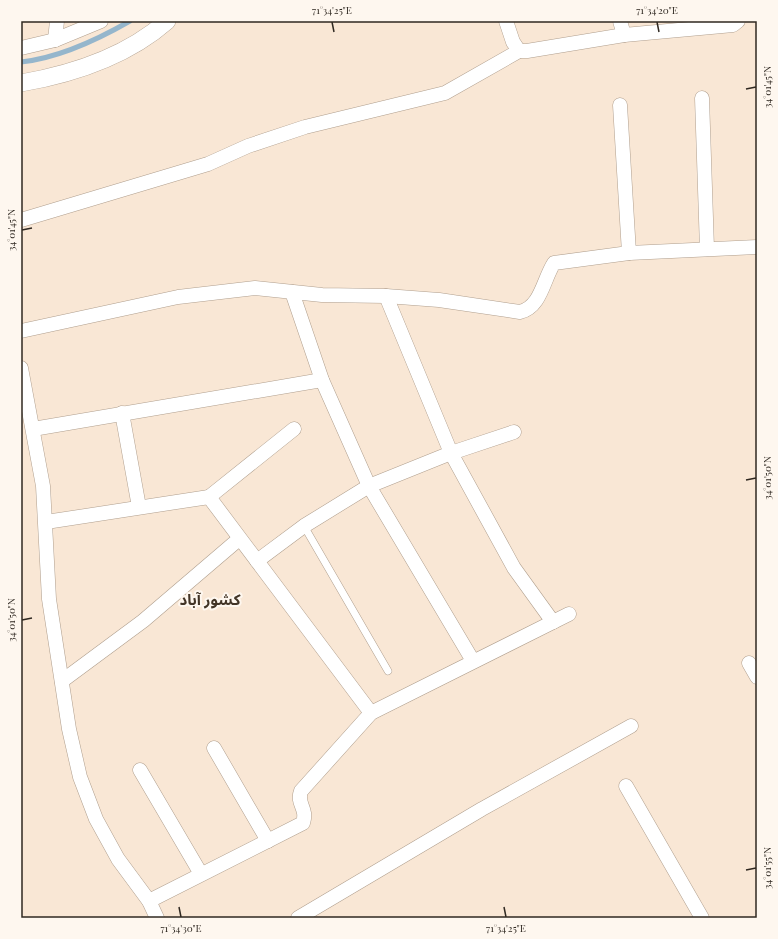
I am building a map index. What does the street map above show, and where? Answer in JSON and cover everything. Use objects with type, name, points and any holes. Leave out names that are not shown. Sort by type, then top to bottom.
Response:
[{"type":"street","points":[[55,40],[57,21]]},
{"type":"street","points":[[21,48],[55,40],[101,21]]},
{"type":"street","points":[[21,83],[65,74],[94,65],[122,51],[159,28],[166,21]]},
{"type":"street","points":[[506,21],[513,42],[519,51]]},
{"type":"street","points":[[620,21],[624,35]]},
{"type":"street","points":[[21,220],[208,164],[248,146],[305,127],[445,93],[519,51],[527,51],[624,35],[733,25],[738,21]]},
{"type":"street","points":[[702,98],[707,249]]},
{"type":"street","points":[[620,105],[629,253]]},
{"type":"street","points":[[21,331],[178,296],[255,288],[322,295],[386,296],[439,300],[520,312],[529,310],[535,302],[554,263],[629,253],[757,247]]},
{"type":"street","points":[[292,292],[322,380],[369,486],[473,661]]},
{"type":"street","points":[[386,296],[451,453],[514,568],[553,622]]},
{"type":"street","points":[[21,368],[42,479],[46,522],[49,599],[69,729],[80,777],[96,819],[118,859],[148,901],[157,918]]},
{"type":"street","points":[[33,429],[322,380]]},
{"type":"street","points":[[122,413],[139,507]]},
{"type":"street","points":[[46,522],[209,497],[294,429]]},
{"type":"street","points":[[257,561],[304,526],[369,486],[451,453],[514,432]]},
{"type":"street","points":[[209,497],[371,713]]},
{"type":"street","points":[[62,681],[143,621],[239,539]]},
{"type":"street","points":[[148,901],[303,823],[306,816],[299,796],[301,792],[371,713],[570,614]]},
{"type":"street","points":[[749,664],[757,677]]},
{"type":"street","points":[[298,918],[482,809],[631,726]]},
{"type":"street","points":[[214,748],[268,841]]},
{"type":"street","points":[[140,770],[201,874]]},
{"type":"street","points":[[626,786],[702,918]]},
{"type":"lane","points":[[304,526],[388,671]]},
{"type":"waterway","points":[[21,62],[49,57],[77,47],[130,21]]},
{"type":"district","name":"کشور آباد","points":[[210,599]]}]
